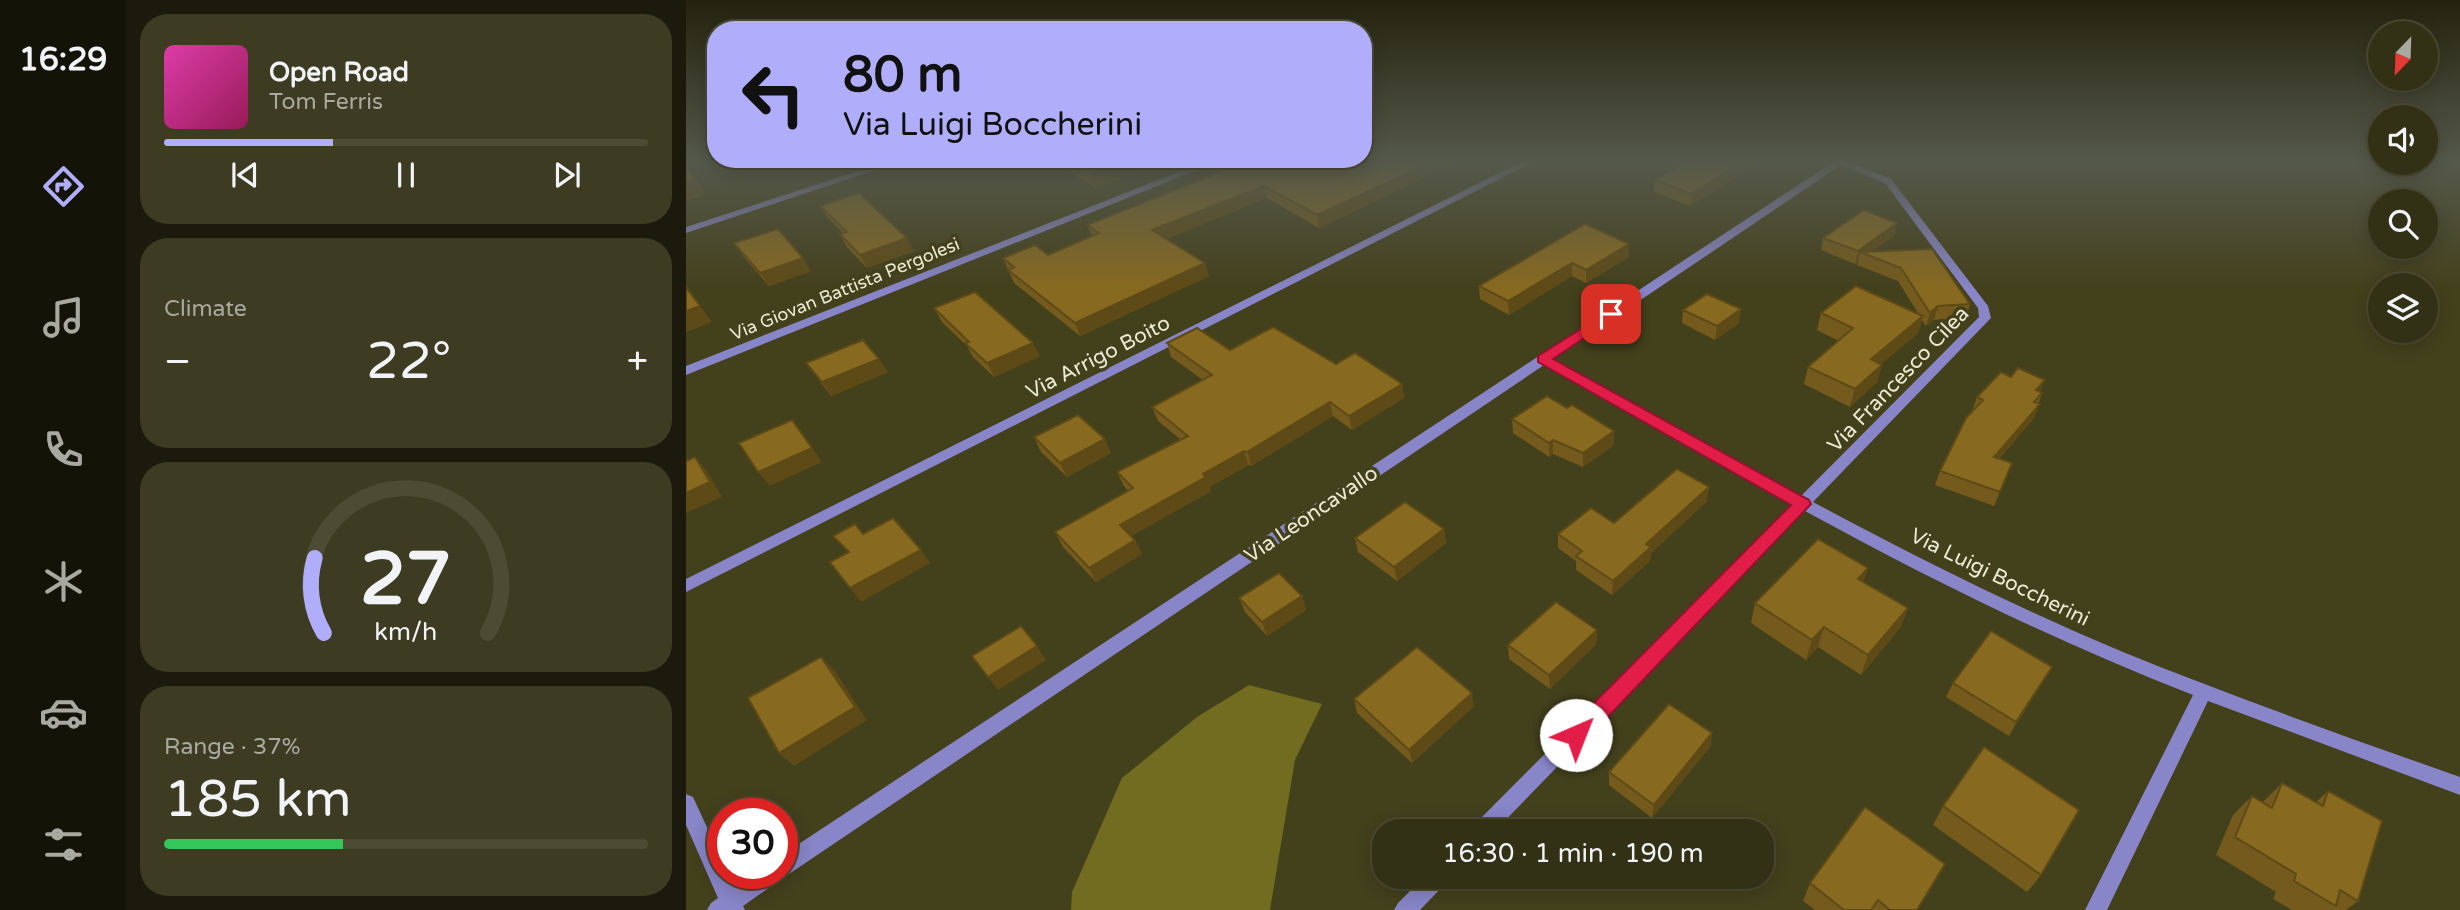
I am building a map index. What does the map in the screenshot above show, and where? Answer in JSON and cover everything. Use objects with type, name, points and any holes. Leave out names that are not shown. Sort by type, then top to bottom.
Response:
[{"type":"street","points":[[686,230],[764,204]]},
{"type":"street","name":"Via Giovan Battista Pergolesi","points":[[686,371],[1105,204]]},
{"type":"street","name":"Via Arrigo Boito","points":[[686,586],[1444,204]]},
{"type":"street","name":"Via Leoncavallo","points":[[798,856],[1776,204]]},
{"type":"street","name":"Via Francesco Cilea","points":[[1803,504],[1985,316],[1975,296],[1906,204]]},
{"type":"street","name":"Via Luigi Boccherini","points":[[1543,359],[1803,504],[2004,606],[2203,692],[2460,786]]},
{"type":"street","points":[[1494,819],[1803,504]]},
{"type":"street","points":[[2096,910],[2203,692]]},
{"type":"street","points":[[686,803],[728,907],[752,889]]},
{"type":"street","points":[[1405,910],[1426,889]]},
{"type":"shaded area","points":[[1249,685],[1322,704],[1295,760],[1270,910],[1071,910],[1072,892],[1122,778],[1197,717]]},
{"type":"building","points":[[871,204],[907,238],[860,255],[840,234],[847,232],[820,206]]},
{"type":"building","points":[[1138,204],[1217,204],[1152,230],[1205,263],[1075,323],[1008,270],[1014,267],[1003,258],[1035,245],[1048,255],[1099,233],[1087,225]]},
{"type":"building","points":[[1298,204],[1340,204],[1317,215]]},
{"type":"building","points":[[1864,210],[1897,223],[1858,251],[1823,238]]},
{"type":"building","points":[[1585,224],[1629,244],[1586,270],[1572,263],[1508,301],[1479,286]]},
{"type":"building","points":[[778,229],[803,258],[760,273],[734,243]]},
{"type":"building","points":[[1932,249],[1970,304],[1938,306],[1930,313],[1901,268],[1860,252]]},
{"type":"building","points":[[1856,286],[1923,316],[1871,359],[1882,365],[1855,389],[1808,367],[1853,328],[1821,313]]},
{"type":"building","points":[[686,287],[700,306],[686,311]]},
{"type":"building","points":[[975,292],[1033,343],[987,363],[934,308]]},
{"type":"building","points":[[1707,294],[1741,309],[1717,326],[1683,310]]},
{"type":"building","points":[[1273,327],[1336,364],[1355,353],[1402,384],[1349,416],[1330,402],[1247,452],[1244,451],[1203,474],[1206,477],[1120,525],[1135,540],[1089,568],[1055,532],[1133,488],[1117,472],[1188,436],[1152,407],[1212,375],[1167,343],[1197,328],[1230,350]]},
{"type":"building","points":[[863,340],[879,359],[822,382],[806,363]]},
{"type":"building","points":[[2018,368],[2045,380],[2036,390],[2042,393],[2034,402],[2040,404],[1994,457],[2012,463],[2000,492],[1940,471],[1966,418],[1983,400],[1977,397],[2001,372],[2011,377]]},
{"type":"building","points":[[1547,396],[1567,408],[1572,405],[1614,431],[1583,453],[1553,440],[1549,443],[1512,419]]},
{"type":"building","points":[[1078,415],[1105,439],[1060,463],[1034,437]]},
{"type":"building","points":[[792,420],[812,448],[758,472],[739,443]]},
{"type":"building","points":[[695,457],[710,482],[686,493],[686,461]]},
{"type":"building","points":[[1677,469],[1709,487],[1646,544],[1651,547],[1613,581],[1576,556],[1582,551],[1558,534],[1591,508],[1614,523]]},
{"type":"building","points":[[1405,502],[1444,529],[1394,567],[1355,538]]},
{"type":"building","points":[[893,518],[921,550],[850,588],[830,562],[849,552],[833,536],[855,524],[863,534]]},
{"type":"building","points":[[1818,539],[1868,568],[1858,579],[1908,608],[1868,655],[1824,627],[1812,640],[1755,603]]},
{"type":"building","points":[[1279,573],[1302,596],[1262,622],[1239,598]]},
{"type":"building","points":[[1556,602],[1597,630],[1549,675],[1508,645]]},
{"type":"building","points":[[1021,626],[1037,646],[988,677],[972,656]]},
{"type":"building","points":[[1991,631],[2052,667],[2016,722],[1953,683]]},
{"type":"building","points":[[1417,647],[1472,693],[1409,750],[1354,699]]},
{"type":"building","points":[[821,657],[855,707],[779,753],[748,698]]},
{"type":"building","points":[[1669,704],[1712,733],[1654,805],[1609,772]]},
{"type":"building","points":[[1984,747],[2079,810],[2041,875],[1943,806]]},
{"type":"building","points":[[2282,783],[2323,806],[2328,791],[2382,821],[2358,901],[2340,890],[2336,906],[2294,881],[2296,874],[2235,837],[2252,796],[2272,808]]},
{"type":"building","points":[[1865,807],[1945,864],[1917,910],[1890,910],[1878,900],[1871,910],[1844,910],[1810,883]]},
{"type":"route","points":[[1576,735],[1803,504],[1543,359],[1611,314]]}]
